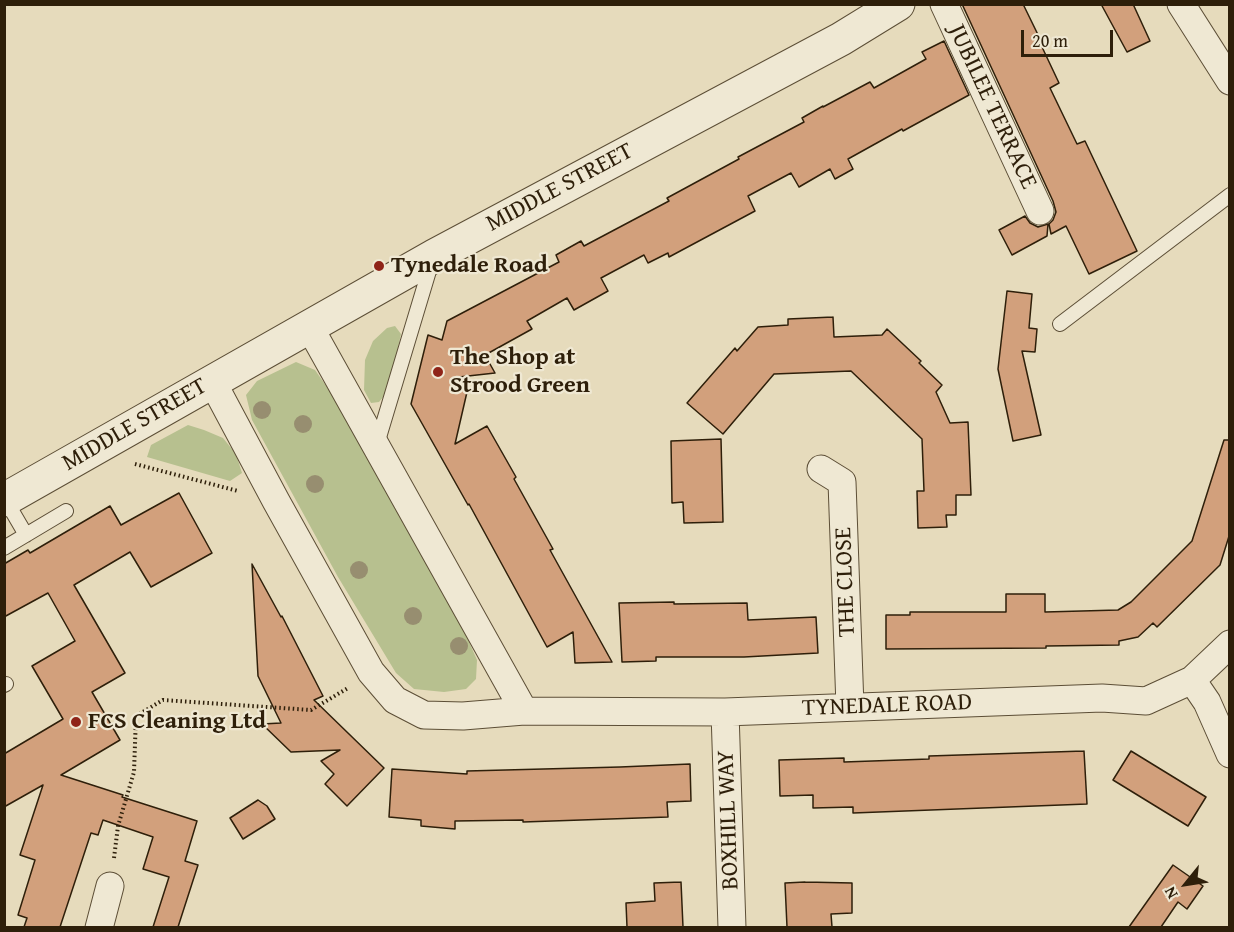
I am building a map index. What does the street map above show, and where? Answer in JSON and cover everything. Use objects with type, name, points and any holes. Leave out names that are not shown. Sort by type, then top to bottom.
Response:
[{"type":"street","name":"MIDDLE STREET","points":[[5,500],[434,255],[841,39],[898,4]]},
{"type":"street","name":"JUBILEE TERRACE","points":[[944,4],[1040,211]]},
{"type":"street","points":[[1181,4],[1230,81]]},
{"type":"street","points":[[309,326],[524,711]]},
{"type":"street","name":"TYNEDALE ROAD","points":[[212,381],[371,672],[395,700],[424,715],[463,716],[524,711],[725,712],[1102,698],[1146,700],[1192,681],[1230,644]]},
{"type":"street","name":"THE CLOSE","points":[[821,469],[842,482],[850,707]]},
{"type":"street","points":[[1192,681],[1207,702],[1230,754]]},
{"type":"street","name":"BOXHILL WAY","points":[[725,712],[732,927]]},
{"type":"street","points":[[99,927],[110,886]]},
{"type":"lane","points":[[1059,324],[1230,195]]},
{"type":"lane","points":[[376,446],[434,255]]},
{"type":"lane","points":[[5,500],[26,536]]},
{"type":"lane","points":[[4,548],[66,511]]},
{"type":"path","points":[[88,452],[276,501]]},
{"type":"path","points":[[110,886],[117,826],[134,772],[136,716],[163,700],[311,710],[371,672]]},
{"type":"green space","points":[[395,326],[401,334],[385,395],[379,402],[371,403],[364,390],[365,360],[373,341],[387,328]]},
{"type":"green space","points":[[296,362],[315,370],[334,397],[466,635],[477,660],[476,679],[466,689],[444,692],[414,689],[396,673],[338,577],[252,420],[246,395],[257,381]]},
{"type":"green space","points":[[188,425],[223,438],[236,454],[242,473],[230,481],[147,457],[151,445]]},
{"type":"building","points":[[962,4],[1023,4],[1059,83],[1050,88],[1077,144],[1085,141],[1137,251],[1089,274],[1066,226],[1051,234],[1049,224],[1056,212],[1053,201]]},
{"type":"building","points":[[1101,4],[1133,4],[1150,41],[1127,52]]},
{"type":"building","points":[[944,41],[969,95],[848,159],[853,169],[835,179],[830,169],[799,187],[791,173],[748,196],[755,211],[669,257],[668,253],[648,263],[644,255],[601,278],[608,291],[574,310],[567,298],[527,321],[532,329],[485,355],[495,373],[459,377],[467,392],[455,444],[487,426],[553,549],[550,550],[612,662],[575,663],[573,632],[547,647],[411,404],[428,335],[442,340],[447,321],[559,262],[556,255],[581,241],[584,246],[669,201],[667,198],[804,122],[802,118],[823,106],[870,82],[874,88],[926,59],[922,52]]},
{"type":"building","points":[[1025,216],[1030,223],[1038,227],[1048,224],[1047,236],[1012,255],[999,230]]},
{"type":"building","points":[[1007,291],[1032,294],[1029,328],[1037,329],[1035,352],[1022,351],[1041,435],[1013,441],[998,369]]},
{"type":"building","points":[[833,317],[834,337],[882,335],[887,329],[921,361],[919,363],[942,385],[936,392],[950,423],[968,422],[971,495],[956,495],[956,515],[946,515],[947,527],[918,528],[917,491],[924,491],[922,439],[851,371],[774,374],[723,434],[687,403],[735,348],[737,351],[758,327],[788,325],[788,319]]},
{"type":"building","points":[[721,439],[723,522],[684,523],[683,502],[672,503],[671,441]]},
{"type":"building","points":[[1224,440],[1230,440],[1230,533],[1220,565],[1157,627],[1153,623],[1138,637],[1119,641],[1119,645],[886,649],[886,615],[910,615],[910,612],[1006,612],[1006,594],[1045,594],[1045,612],[1118,610],[1131,602],[1192,541]]},
{"type":"building","points":[[179,493],[212,553],[151,587],[130,552],[74,585],[125,673],[92,692],[120,740],[61,775],[197,821],[185,861],[198,865],[178,927],[153,927],[169,877],[143,869],[153,837],[103,820],[98,835],[91,833],[60,927],[24,927],[27,918],[18,915],[35,860],[20,855],[43,785],[4,807],[4,754],[63,719],[32,666],[75,641],[48,593],[4,617],[4,564],[28,550],[30,553],[110,506],[121,525]]},
{"type":"building","points":[[252,564],[323,696],[314,700],[384,768],[347,806],[325,784],[334,774],[321,761],[340,750],[291,752],[262,724],[281,723],[258,676]]},
{"type":"building","points":[[674,602],[674,604],[747,603],[748,620],[816,617],[818,653],[744,657],[656,657],[656,661],[622,662],[619,603]]},
{"type":"building","points":[[1084,751],[1087,804],[853,813],[853,807],[813,808],[813,795],[780,796],[779,760],[844,758],[844,762],[929,759],[929,756]]},
{"type":"building","points":[[1131,751],[1206,797],[1188,826],[1113,780]]},
{"type":"building","points":[[690,764],[691,801],[667,802],[668,817],[523,822],[523,820],[455,821],[455,829],[421,826],[421,820],[389,817],[392,769],[467,774],[467,771]]},
{"type":"building","points":[[258,800],[267,806],[275,819],[243,839],[230,818]]},
{"type":"building","points":[[1173,865],[1203,886],[1187,909],[1178,902],[1161,927],[1129,927]]},
{"type":"building","points":[[681,882],[683,927],[627,927],[626,903],[655,901],[654,883]]},
{"type":"building","points":[[785,883],[852,883],[852,913],[831,914],[832,927],[787,927]]},
{"type":"place","name":"Tynedale Road","points":[[379,266]]},
{"type":"place","name":"The Shop at Strood Green","points":[[438,372]]},
{"type":"place","name":"FCS Cleaning Ltd","points":[[76,722]]}]
